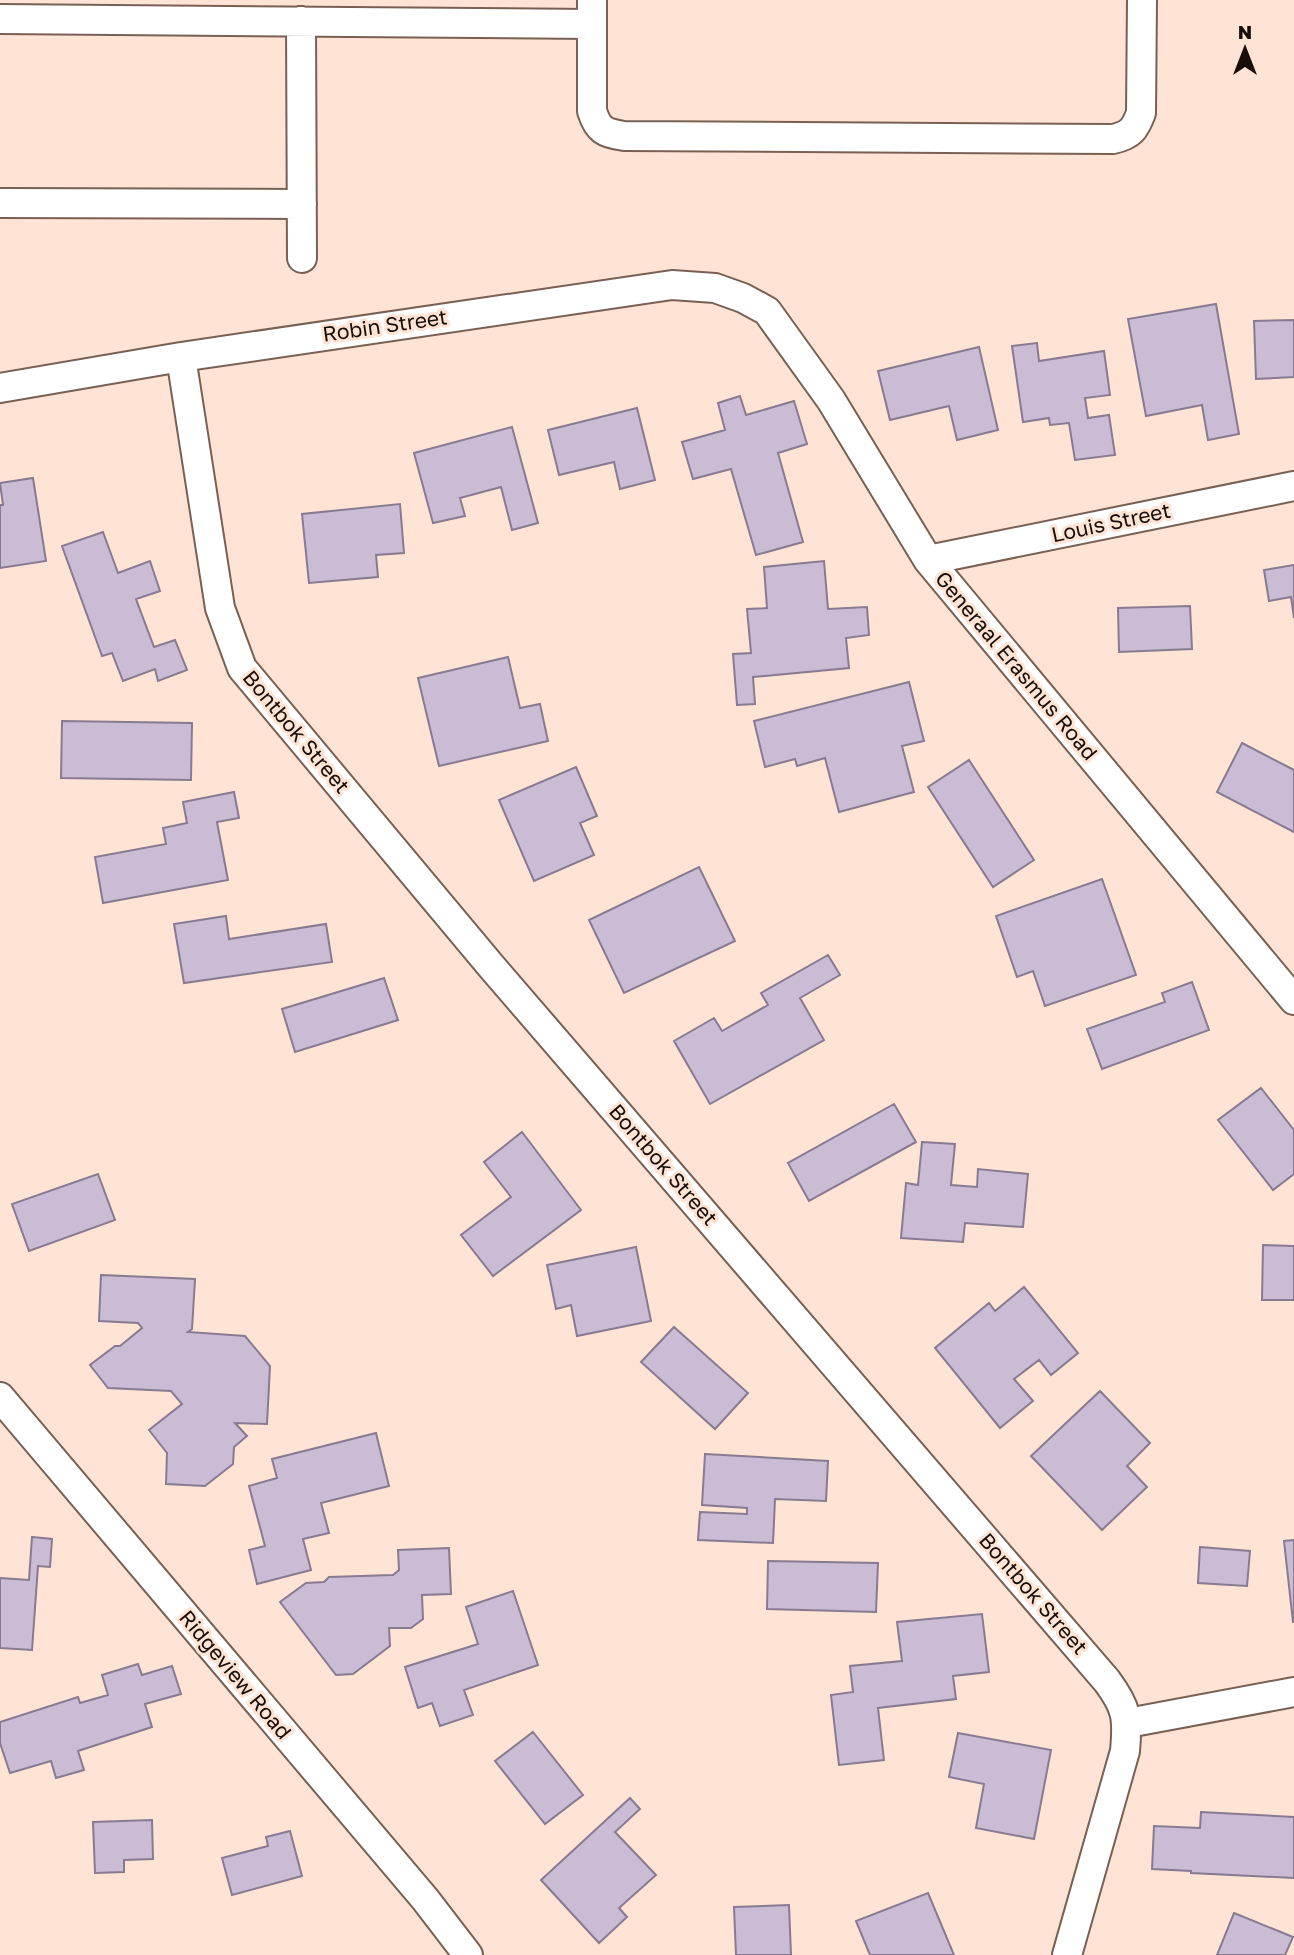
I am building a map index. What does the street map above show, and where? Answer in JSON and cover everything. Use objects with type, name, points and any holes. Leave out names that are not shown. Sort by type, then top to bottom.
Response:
[{"type":"street","points":[[0,19],[301,21],[592,12],[592,111],[596,124],[608,134],[1113,139],[1124,137],[1136,127],[1141,113],[1142,0]]},
{"type":"street","points":[[301,21],[302,258]]},
{"type":"street","points":[[0,203],[302,204]]},
{"type":"street","name":"Robin Street","points":[[0,388],[181,357],[672,285],[715,288],[743,298],[767,311]]},
{"type":"street","name":"Generaal Erasmus Road","points":[[767,311],[831,400],[928,560],[1294,1000]]},
{"type":"street","name":"Bontbok Street","points":[[181,357],[220,608],[242,668],[491,966],[1107,1681],[1121,1699],[1128,1723]]},
{"type":"street","name":"Louis Street","points":[[928,560],[1294,485]]},
{"type":"street","name":"Ridgeview Road","points":[[0,1397],[416,1888],[468,1955]]},
{"type":"street","points":[[1066,1955],[1125,1751],[1128,1723],[1294,1692]]},
{"type":"building","points":[[1216,304],[1239,434],[1208,440],[1202,405],[1146,416],[1128,319]]},
{"type":"building","points":[[1294,320],[1294,377],[1256,379],[1254,321]]},
{"type":"building","points":[[1037,343],[1039,361],[1104,351],[1110,395],[1085,398],[1088,418],[1109,415],[1115,455],[1075,460],[1069,423],[1050,425],[1049,418],[1023,422],[1012,346]]},
{"type":"building","points":[[979,347],[998,430],[957,440],[949,406],[890,420],[878,371]]},
{"type":"building","points":[[740,396],[746,415],[794,401],[807,444],[778,453],[803,542],[756,555],[731,469],[693,479],[682,442],[725,430],[718,403]]},
{"type":"building","points":[[637,408],[655,480],[620,489],[614,462],[559,475],[548,430]]},
{"type":"building","points":[[512,427],[538,523],[512,530],[501,487],[460,498],[465,516],[433,523],[414,453]]},
{"type":"building","points":[[33,478],[46,561],[0,568],[0,505],[3,505],[0,483]]},
{"type":"building","points":[[400,504],[404,553],[376,555],[378,577],[309,583],[302,514]]},
{"type":"building","points":[[103,532],[118,573],[150,561],[160,591],[136,599],[154,647],[175,640],[187,670],[158,681],[155,669],[123,681],[112,653],[102,656],[62,546]]},
{"type":"building","points":[[824,561],[828,609],[867,607],[869,635],[846,638],[849,668],[753,677],[755,704],[737,705],[733,654],[751,653],[747,609],[767,608],[764,567]]},
{"type":"building","points":[[1294,565],[1294,618],[1291,597],[1269,601],[1264,570]]},
{"type":"building","points":[[1190,606],[1192,649],[1119,652],[1118,608]]},
{"type":"building","points":[[508,657],[520,708],[540,704],[548,741],[439,766],[418,678]]},
{"type":"building","points":[[909,682],[924,741],[902,746],[914,792],[839,812],[825,758],[797,766],[795,759],[765,767],[754,721]]},
{"type":"building","points":[[62,721],[192,723],[191,780],[61,778]]},
{"type":"building","points":[[1242,743],[1294,770],[1294,832],[1217,792]]},
{"type":"building","points":[[969,760],[1034,860],[993,887],[928,787]]},
{"type":"building","points":[[576,767],[597,816],[580,823],[594,855],[534,881],[499,800]]},
{"type":"building","points":[[234,792],[239,818],[217,822],[228,880],[103,903],[95,857],[166,844],[163,828],[187,823],[183,802]]},
{"type":"building","points":[[699,867],[735,941],[624,993],[589,920]]},
{"type":"building","points":[[1102,879],[1136,975],[1045,1006],[1033,971],[1017,977],[996,916]]},
{"type":"building","points":[[226,916],[229,939],[326,924],[332,962],[184,983],[174,924]]},
{"type":"building","points":[[828,955],[840,975],[800,998],[824,1040],[710,1104],[674,1041],[714,1018],[722,1031],[768,1005],[761,993]]},
{"type":"building","points":[[384,978],[398,1020],[295,1052],[282,1009]]},
{"type":"building","points":[[1192,982],[1209,1030],[1102,1069],[1087,1029],[1165,1002],[1162,993]]},
{"type":"building","points":[[1261,1088],[1294,1130],[1294,1174],[1273,1190],[1218,1120]]},
{"type":"building","points":[[894,1104],[916,1142],[809,1201],[788,1163]]},
{"type":"building","points":[[522,1132],[581,1210],[493,1276],[461,1235],[511,1197],[484,1162]]},
{"type":"building","points":[[922,1142],[955,1144],[951,1185],[977,1187],[978,1169],[1028,1174],[1023,1227],[965,1223],[963,1242],[901,1238],[906,1183],[918,1185]]},
{"type":"building","points":[[98,1174],[115,1220],[29,1251],[12,1204]]},
{"type":"building","points":[[1263,1245],[1294,1246],[1294,1300],[1262,1300]]},
{"type":"building","points":[[636,1247],[651,1321],[577,1336],[571,1305],[556,1309],[547,1265]]},
{"type":"building","points":[[101,1275],[195,1279],[192,1329],[188,1332],[245,1336],[270,1366],[267,1424],[235,1423],[247,1436],[234,1447],[233,1464],[205,1486],[166,1484],[167,1453],[149,1430],[182,1404],[171,1391],[108,1388],[90,1365],[142,1328],[138,1323],[99,1321]]},
{"type":"building","points":[[1024,1287],[1078,1353],[1051,1375],[1039,1360],[1014,1379],[1033,1401],[1000,1428],[935,1348],[989,1303],[995,1311]]},
{"type":"building","points":[[674,1327],[748,1393],[715,1429],[641,1362]]},
{"type":"building","points":[[1100,1391],[1150,1443],[1127,1466],[1147,1487],[1102,1530],[1031,1456]]},
{"type":"building","points":[[376,1433],[389,1486],[321,1503],[329,1533],[303,1539],[311,1570],[257,1584],[249,1550],[265,1546],[249,1486],[277,1478],[272,1459]]},
{"type":"building","points":[[705,1454],[828,1461],[826,1501],[775,1499],[773,1543],[698,1540],[700,1512],[747,1514],[747,1508],[702,1505]]},
{"type":"building","points":[[32,1537],[52,1539],[50,1567],[38,1566],[32,1650],[0,1648],[0,1578],[29,1580]]},
{"type":"building","points":[[1294,1540],[1294,1622],[1293,1622],[1284,1541]]},
{"type":"building","points":[[1200,1547],[1250,1551],[1247,1586],[1198,1583]]},
{"type":"building","points":[[449,1548],[451,1594],[422,1595],[423,1619],[411,1628],[389,1628],[390,1646],[353,1674],[336,1675],[280,1602],[306,1583],[324,1582],[329,1577],[393,1575],[399,1570],[398,1550]]},
{"type":"building","points":[[768,1561],[878,1563],[876,1612],[767,1609]]},
{"type":"building","points":[[513,1591],[538,1665],[464,1690],[473,1715],[440,1726],[432,1703],[418,1708],[405,1667],[478,1644],[466,1607]]},
{"type":"building","points":[[982,1614],[989,1672],[953,1676],[956,1699],[878,1708],[884,1760],[839,1765],[831,1695],[853,1692],[850,1666],[902,1661],[897,1622]]},
{"type":"building","points":[[138,1664],[142,1675],[172,1666],[181,1694],[145,1704],[152,1727],[78,1751],[84,1770],[56,1778],[51,1761],[10,1773],[0,1743],[0,1722],[78,1697],[80,1703],[108,1695],[102,1675]]},
{"type":"building","points":[[533,1732],[583,1795],[545,1824],[495,1761]]},
{"type":"building","points":[[958,1733],[1051,1750],[1034,1839],[976,1828],[984,1784],[949,1777]]},
{"type":"building","points":[[630,1798],[640,1809],[615,1832],[656,1875],[619,1908],[627,1917],[599,1943],[541,1880]]},
{"type":"building","points":[[1201,1812],[1294,1817],[1294,1878],[1152,1869],[1154,1826],[1200,1828]]},
{"type":"building","points":[[152,1820],[153,1859],[124,1860],[124,1872],[95,1873],[93,1822]]},
{"type":"building","points":[[290,1831],[302,1876],[232,1895],[222,1858],[268,1846],[266,1837]]},
{"type":"building","points":[[928,1893],[954,1955],[870,1955],[856,1921]]},
{"type":"building","points":[[789,1905],[791,1955],[736,1955],[734,1907]]},
{"type":"building","points":[[1234,1913],[1293,1937],[1285,1955],[1217,1955]]}]
